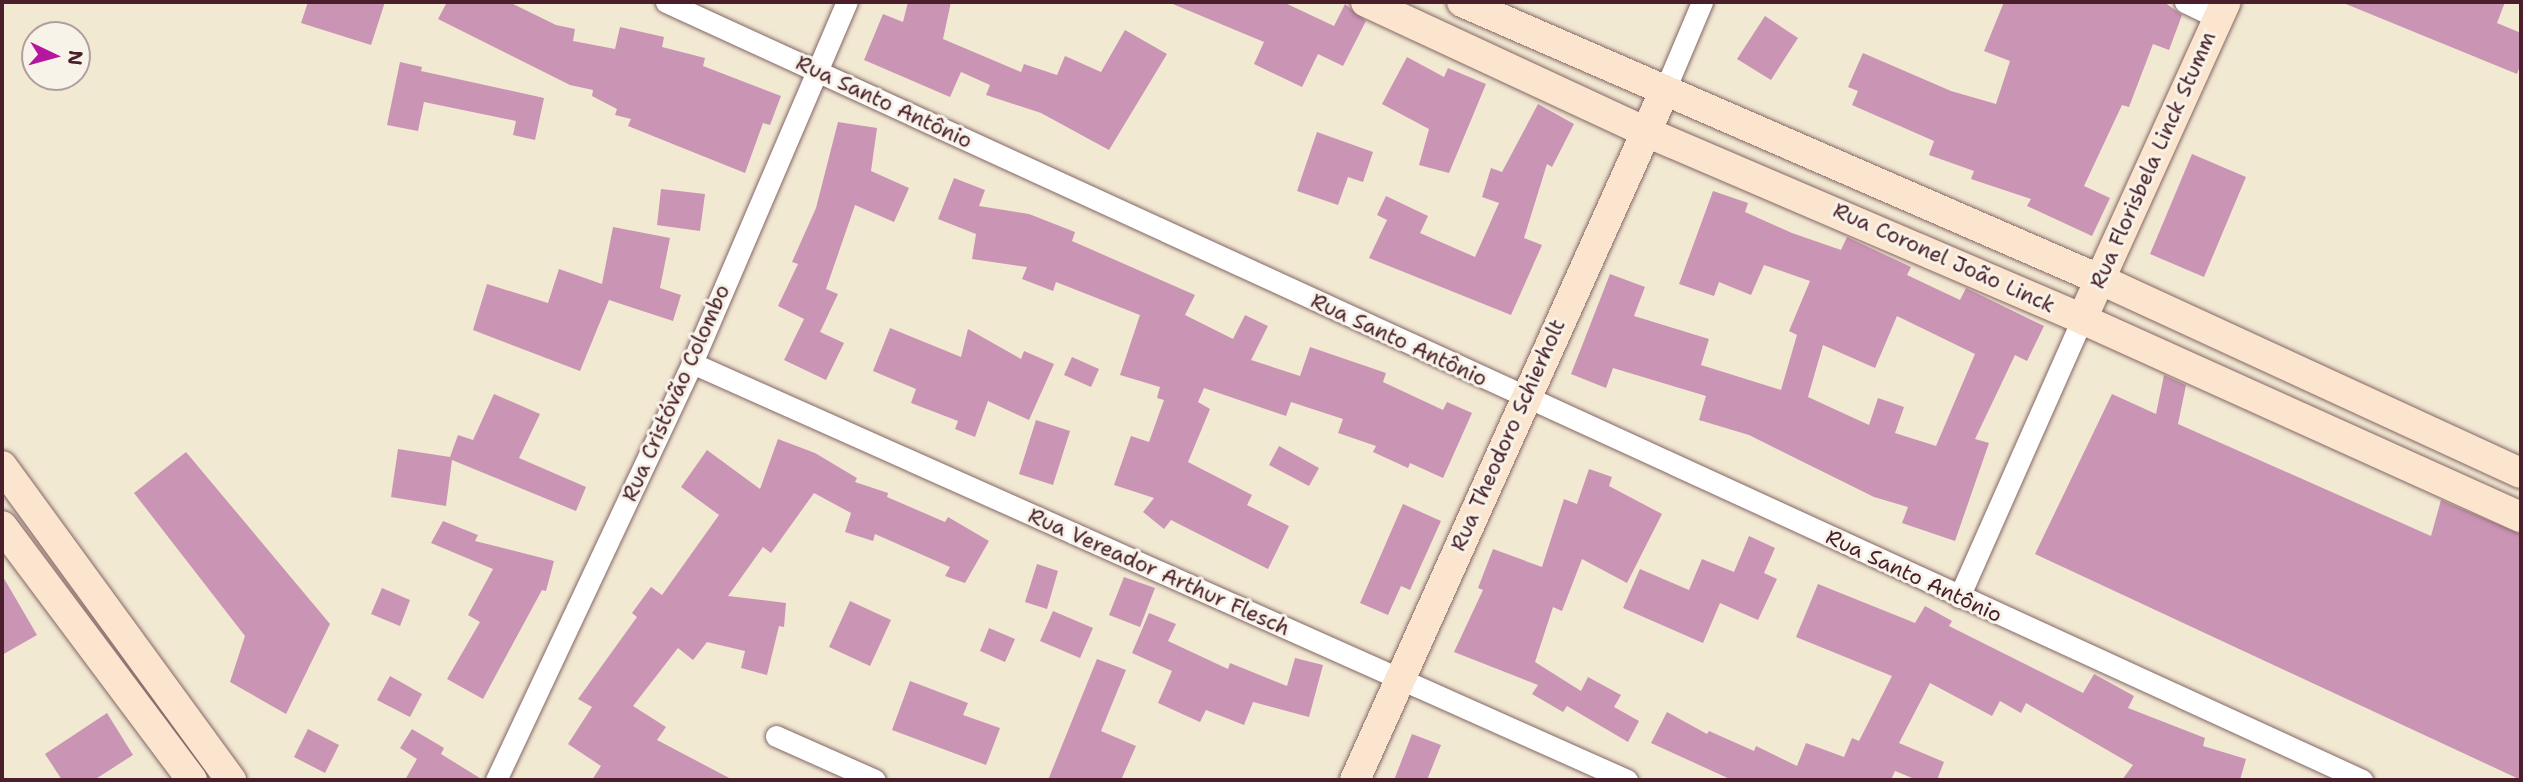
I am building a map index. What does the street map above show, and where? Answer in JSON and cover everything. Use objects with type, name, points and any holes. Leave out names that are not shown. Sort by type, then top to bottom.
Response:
[{"type":"main road","name":"Rua Coronel João Linck","points":[[1366,2],[1644,131],[1851,217],[2521,517]]},
{"type":"main road","name":"Rua Coronel João Linck","points":[[1462,2],[1664,92],[2101,279],[2521,473]]},
{"type":"main road","name":"Rua Florisbela Linck Stumm","points":[[2082,319],[2221,9]]},
{"type":"main road","name":"Rua Theodoro Schierholt","points":[[1356,780],[1523,398],[1664,92]]},
{"type":"main road","points":[[1851,217],[1874,182]]},
{"type":"main road","points":[[2,466],[231,780]]},
{"type":"main road","points":[[2,526],[192,780]]},
{"type":"main road","points":[[120,685],[145,663]]},
{"type":"street","name":"Rua Santo Antônio","points":[[666,2],[1523,398],[2362,780]]},
{"type":"street","name":"Rua Cristóvão Colombo","points":[[496,780],[692,363],[847,2]]},
{"type":"street","points":[[1664,92],[1702,2]]},
{"type":"street","points":[[2185,2],[2221,9]]},
{"type":"street","points":[[1959,597],[2082,319]]},
{"type":"street","name":"Rua Vereador Arthur Flesch","points":[[692,363],[1627,780]]},
{"type":"street","points":[[776,736],[875,780]]},
{"type":"building","points":[[308,2],[385,2],[371,45],[301,23]]},
{"type":"building","points":[[447,2],[509,2],[556,25],[575,29],[573,41],[615,49],[620,27],[664,37],[662,47],[705,58],[703,66],[781,96],[770,125],[763,123],[745,173],[628,126],[631,119],[615,115],[617,109],[592,96],[593,90],[570,85],[438,19]]},
{"type":"building","points":[[908,2],[951,2],[943,39],[1021,72],[1024,64],[1057,75],[1065,56],[1101,72],[1125,30],[1167,54],[1109,150],[1041,113],[986,95],[990,85],[961,72],[950,97],[864,60],[883,14],[903,22]]},
{"type":"building","points":[[1168,2],[1283,2],[1334,26],[1345,4],[1366,21],[1343,66],[1318,54],[1302,87],[1254,64],[1264,42]]},
{"type":"building","points":[[2004,2],[2164,2],[2182,15],[2169,50],[2153,44],[2129,107],[2122,105],[2084,186],[2110,198],[2092,236],[2027,206],[2031,199],[1971,179],[1974,171],[1929,155],[1934,141],[1852,105],[1858,91],[1848,87],[1863,53],[1951,91],[1996,104],[2010,61],[1984,51]]},
{"type":"building","points":[[2341,2],[2505,2],[2497,23],[2521,33],[2521,63],[2517,74]]},
{"type":"building","points":[[1765,16],[1798,38],[1771,80],[1737,59]]},
{"type":"building","points":[[1407,57],[1444,77],[1448,68],[1486,84],[1449,173],[1419,165],[1429,129],[1382,104]]},
{"type":"building","points":[[400,62],[422,67],[421,71],[544,98],[535,140],[513,135],[516,121],[424,102],[418,131],[387,125]]},
{"type":"building","points":[[1538,104],[1574,124],[1552,167],[1547,164],[1524,238],[1542,245],[1511,315],[1369,258],[1387,220],[1377,215],[1386,196],[1428,216],[1420,233],[1475,257],[1499,203],[1482,197],[1491,168],[1502,172]]},
{"type":"building","points":[[838,122],[877,128],[871,171],[909,188],[894,222],[855,205],[826,289],[838,294],[820,332],[844,343],[826,380],[784,360],[804,319],[778,306],[798,264],[792,262],[816,208]]},
{"type":"building","points":[[1317,132],[1373,152],[1363,182],[1348,177],[1338,205],[1297,191]]},
{"type":"building","points":[[2192,154],[2246,177],[2204,277],[2150,254]]},
{"type":"building","points":[[954,178],[985,190],[979,206],[1029,214],[1075,232],[1072,241],[1195,295],[1185,315],[1233,339],[1245,315],[1268,326],[1251,360],[1300,376],[1310,347],[1386,373],[1383,382],[1443,410],[1447,402],[1472,413],[1443,478],[1410,463],[1408,468],[1373,452],[1376,446],[1338,433],[1343,419],[1291,402],[1286,416],[1204,388],[1198,402],[1210,409],[1188,462],[1252,495],[1247,505],[1289,526],[1268,569],[1171,520],[1164,529],[1143,512],[1154,498],[1114,485],[1131,436],[1149,442],[1164,400],[1157,398],[1160,387],[1120,375],[1140,315],[1056,282],[1053,291],[1022,279],[1027,267],[972,259],[976,234],[938,219]]},
{"type":"building","points":[[661,189],[705,194],[700,231],[657,225]]},
{"type":"building","points":[[1713,191],[1748,203],[1745,212],[1792,233],[1841,250],[1847,237],[1911,267],[1907,275],[1960,300],[1966,288],[2044,326],[2027,361],[2015,355],[1975,439],[1989,443],[1955,541],[1902,523],[1908,507],[1874,497],[1749,435],[1699,420],[1706,396],[1613,368],[1606,388],[1571,374],[1610,274],[1645,287],[1634,316],[1709,339],[1701,365],[1781,390],[1797,335],[1789,331],[1810,281],[1764,265],[1751,295],[1719,282],[1714,296],[1679,284]],"holes":[[[1897,316],[1975,354],[1936,446],[1895,433],[1904,407],[1878,398],[1869,425],[1808,397],[1823,345],[1875,368]]]},
{"type":"building","points":[[613,227],[670,238],[660,288],[681,295],[673,321],[609,300],[580,371],[473,330],[487,284],[548,303],[559,269],[602,284]]},
{"type":"building","points":[[890,328],[961,357],[968,329],[1021,359],[1024,351],[1054,364],[1029,420],[988,401],[975,437],[955,429],[958,421],[911,403],[916,389],[873,371]]},
{"type":"building","points":[[1072,357],[1099,369],[1091,387],[1064,375]]},
{"type":"building","points":[[2164,375],[2186,385],[2178,424],[2431,536],[2441,500],[2521,534],[2521,780],[2035,554],[2112,394],[2156,414]]},
{"type":"building","points":[[494,394],[540,414],[519,458],[586,487],[576,511],[452,460],[446,506],[391,497],[398,449],[450,457],[458,435],[473,440]]},
{"type":"building","points":[[1036,420],[1070,431],[1053,485],[1019,474]]},
{"type":"building","points":[[778,439],[815,453],[857,478],[855,482],[888,493],[887,497],[945,522],[948,517],[989,541],[965,583],[945,576],[950,567],[875,534],[873,541],[845,532],[851,513],[814,493],[771,553],[763,547],[728,596],[786,603],[784,627],[779,626],[767,675],[741,668],[745,651],[707,642],[693,660],[678,648],[633,706],[666,727],[657,740],[733,780],[592,780],[601,766],[568,744],[592,707],[578,699],[637,617],[632,613],[651,587],[662,595],[719,515],[681,487],[707,450],[760,489]]},
{"type":"building","points":[[1279,446],[1319,468],[1309,486],[1269,465]]},
{"type":"building","points":[[186,452],[330,624],[286,714],[230,682],[245,636],[134,493]]},
{"type":"building","points":[[1589,469],[1612,477],[1609,486],[1662,514],[1627,583],[1582,559],[1562,611],[1553,607],[1535,662],[1581,691],[1588,677],[1621,695],[1614,707],[1639,721],[1628,742],[1567,706],[1563,712],[1532,694],[1538,685],[1454,652],[1483,590],[1478,588],[1493,549],[1542,567],[1564,499],[1577,504]]},
{"type":"building","points":[[1403,504],[1441,521],[1410,590],[1401,586],[1388,615],[1360,603]]},
{"type":"building","points":[[443,521],[478,535],[475,541],[554,561],[546,591],[542,590],[483,699],[447,679],[480,622],[468,615],[493,569],[431,543]]},
{"type":"building","points":[[1749,536],[1775,548],[1764,573],[1777,579],[1758,620],[1720,603],[1703,643],[1623,608],[1640,569],[1689,590],[1702,559],[1734,572]]},
{"type":"building","points":[[1037,564],[1058,571],[1047,609],[1025,602]]},
{"type":"building","points":[[2,575],[37,635],[2,655]]},
{"type":"building","points":[[1124,577],[1155,588],[1140,627],[1109,615]]},
{"type":"building","points":[[1818,584],[1915,623],[1925,606],[1952,621],[1949,626],[2083,693],[2094,674],[2134,696],[2128,708],[2205,738],[2203,746],[2246,759],[2240,780],[2122,780],[2133,765],[2026,703],[2021,713],[2000,701],[1992,716],[1930,683],[1899,743],[1944,762],[1937,780],[1917,780],[1895,771],[1891,780],[1732,780],[1651,743],[1667,712],[1707,734],[1709,731],[1754,751],[1756,746],[1797,766],[1806,743],[1844,757],[1852,738],[1859,741],[1892,676],[1796,637]]},
{"type":"building","points":[[382,588],[410,600],[400,626],[371,614]]},
{"type":"building","points":[[850,601],[891,620],[870,666],[829,647]]},
{"type":"building","points":[[1053,611],[1093,628],[1080,658],[1040,641]]},
{"type":"building","points":[[1149,613],[1176,624],[1168,641],[1228,669],[1230,663],[1287,686],[1295,658],[1323,665],[1309,717],[1253,702],[1244,725],[1206,710],[1200,722],[1158,703],[1172,671],[1132,653]]},
{"type":"building","points":[[989,628],[1015,639],[1005,662],[980,651]]},
{"type":"building","points":[[1097,659],[1126,670],[1101,731],[1136,746],[1121,780],[1048,780]]},
{"type":"building","points":[[390,676],[422,694],[410,717],[377,700]]},
{"type":"building","points":[[910,681],[968,703],[963,715],[1000,728],[986,765],[892,730]]},
{"type":"building","points":[[107,713],[133,755],[94,780],[62,780],[45,754]]},
{"type":"building","points":[[308,729],[339,745],[325,773],[294,757]]},
{"type":"building","points":[[412,729],[444,748],[441,754],[483,780],[405,780],[417,759],[400,748]]},
{"type":"building","points":[[1412,734],[1441,745],[1427,780],[1394,780]]}]
